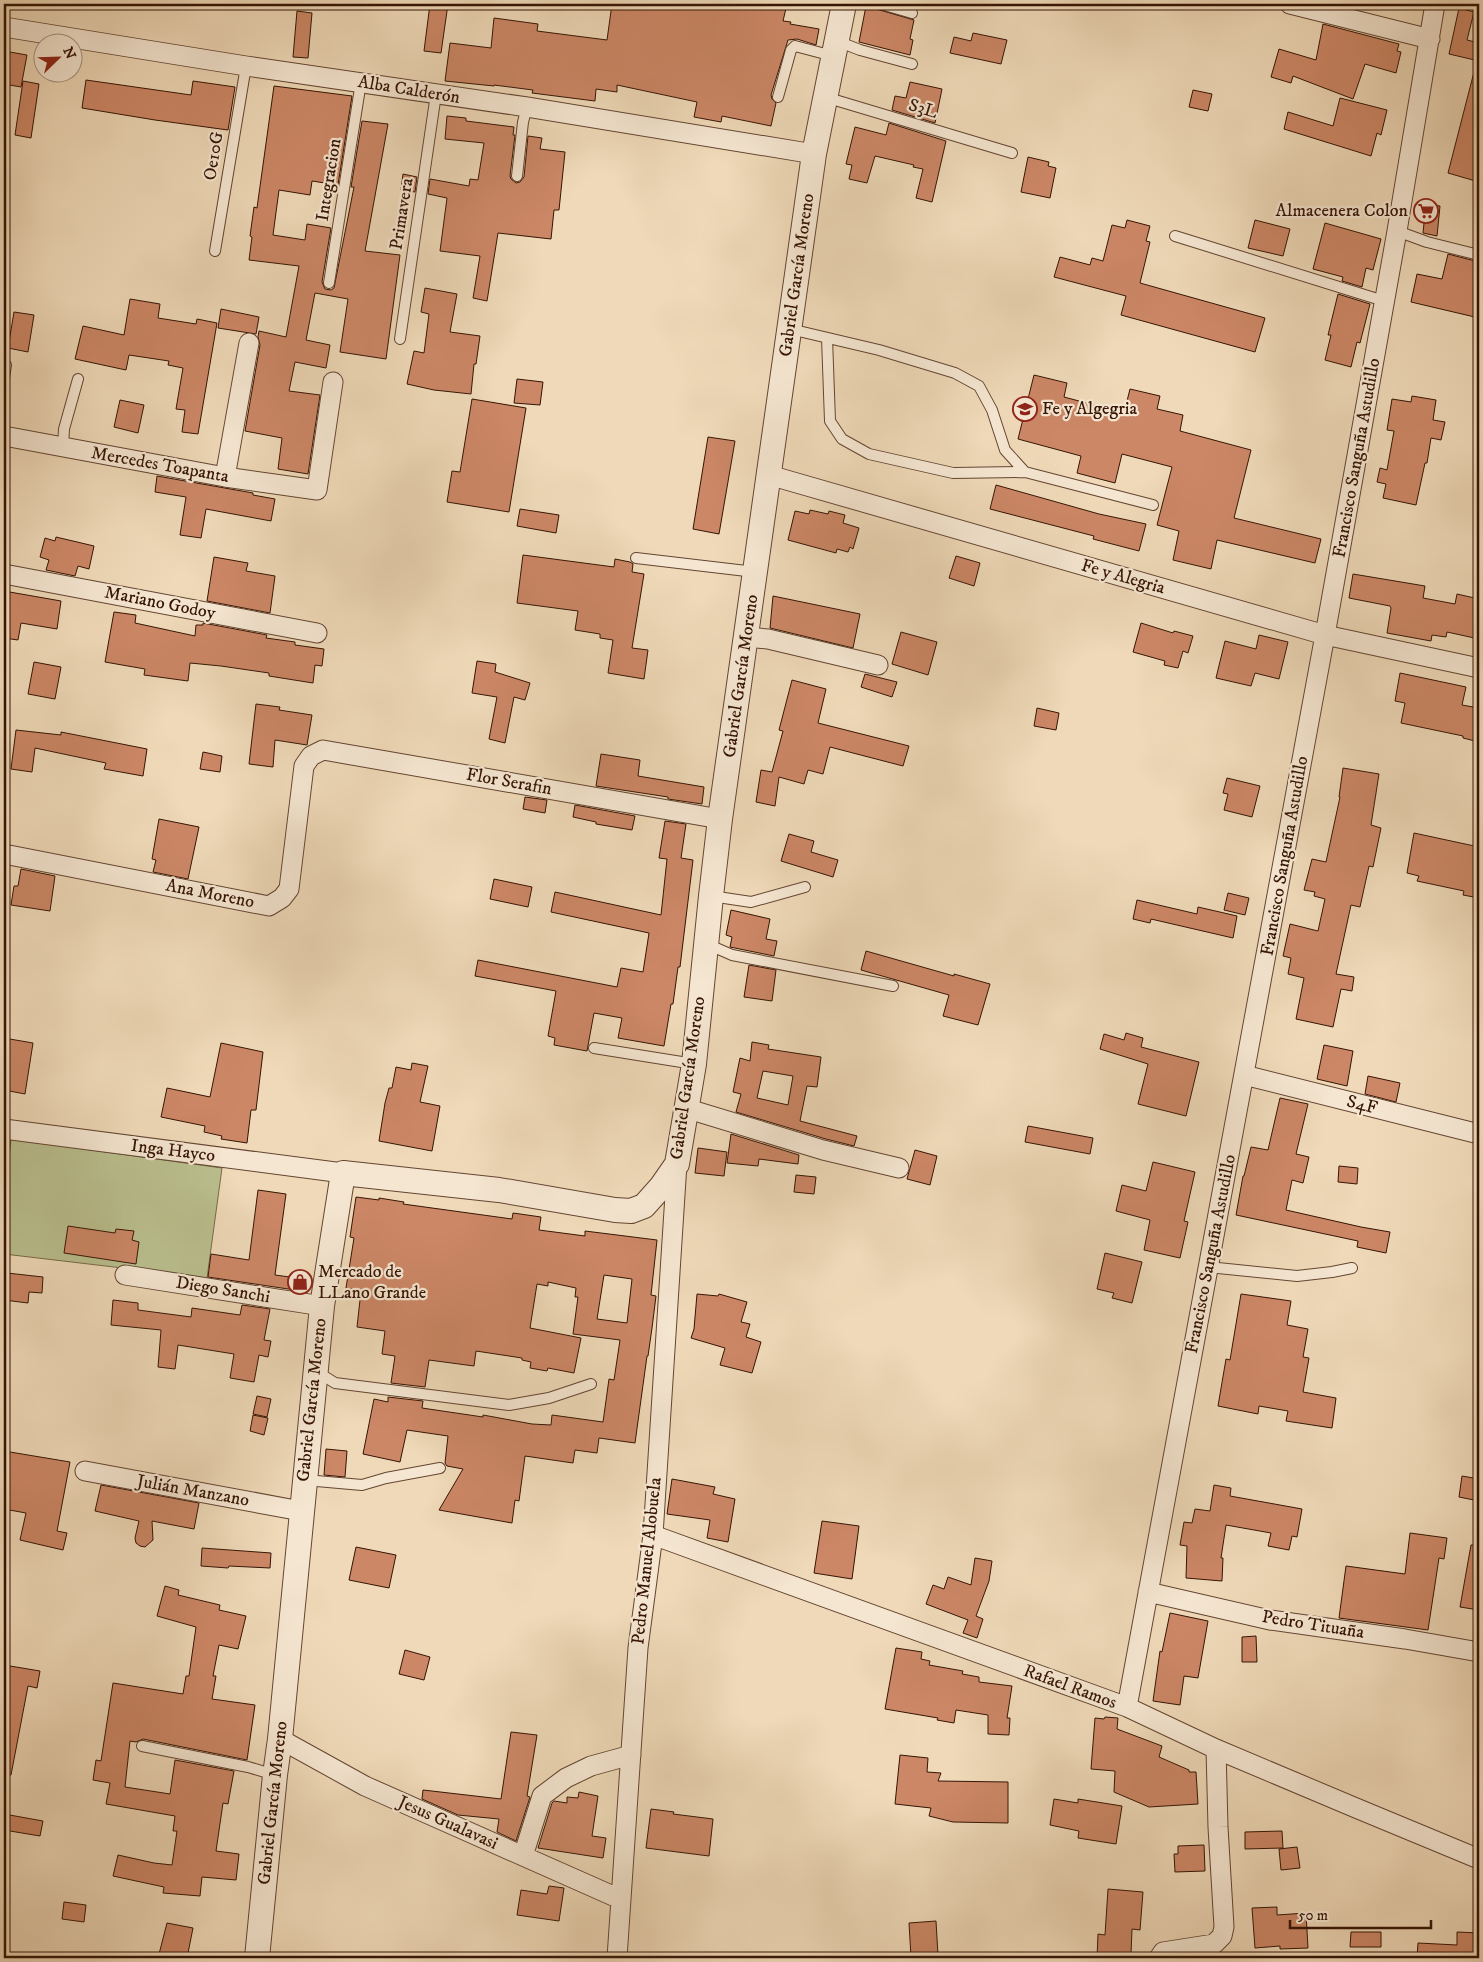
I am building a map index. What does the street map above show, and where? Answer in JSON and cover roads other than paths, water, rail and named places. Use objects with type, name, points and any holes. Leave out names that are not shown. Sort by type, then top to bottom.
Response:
[{"type":"street","name":"Gabriel García Moreno","points":[[257,1958],[322,1306],[342,1173],[499,1190],[615,1210],[631,1211],[644,1206],[661,1187],[677,1164],[694,1064],[720,819],[814,154],[844,4]]},
{"type":"street","points":[[1290,4],[1430,38]]},
{"type":"street","name":"Francisco Sanguña Astudillo","points":[[1127,1707],[1326,635],[1435,4]]},
{"type":"street","name":"Alba Calderón","points":[[4,26],[246,66],[527,107],[814,154]]},
{"type":"street","points":[[225,477],[249,343]]},
{"type":"street","name":"Mercedes Toapanta","points":[[4,436],[225,477],[317,490],[333,382]]},
{"type":"street","name":"Fe y Alegria","points":[[769,475],[1326,635],[1479,668]]},
{"type":"street","name":"Mariano Godoy","points":[[4,574],[317,632]]},
{"type":"street","points":[[746,637],[768,639],[878,664]]},
{"type":"street","name":"Flor Serafin","points":[[304,766],[311,756],[323,750],[720,819]]},
{"type":"street","name":"Ana Moreno","points":[[4,854],[268,906],[282,898],[289,888],[304,766]]},
{"type":"street","name":"S4F","points":[[1244,1075],[1479,1134]]},
{"type":"street","points":[[686,1108],[823,1150],[899,1168]]},
{"type":"street","name":"Inga Hayco","points":[[4,1128],[342,1173]]},
{"type":"street","name":"Pedro Manuel Alobuela","points":[[617,1958],[638,1648],[653,1534],[677,1164]]},
{"type":"street","name":"Diego Sanchi","points":[[125,1275],[322,1306]]},
{"type":"street","name":"Julián Manzano","points":[[85,1471],[301,1511]]},
{"type":"street","name":"Rafael Ramos","points":[[653,1534],[1127,1707],[1216,1748],[1479,1858]]},
{"type":"street","name":"Pedro Tituaña","points":[[1148,1592],[1270,1620],[1405,1639],[1479,1652]]},
{"type":"street","name":"Jesus Gualavasi","points":[[280,1739],[365,1786],[620,1899]]},
{"type":"street","points":[[1159,1958],[1164,1952],[1214,1944],[1222,1936],[1224,1927],[1218,1827],[1216,1748]]},
{"type":"street","points":[[523,1856],[542,1796],[566,1778],[591,1766],[631,1756]]},
{"type":"lane","points":[[882,4],[912,13]]},
{"type":"lane","points":[[1474,4],[1479,6]]},
{"type":"lane","points":[[778,97],[791,50],[795,46],[860,50],[912,64]]},
{"type":"lane","name":"Oe10G","points":[[215,251],[246,66]]},
{"type":"lane","name":"Integracion","points":[[329,283],[361,82]]},
{"type":"lane","name":"Primavera","points":[[400,339],[436,94]]},
{"type":"lane","name":"S3L","points":[[825,97],[1012,153]]},
{"type":"lane","points":[[517,176],[527,107]]},
{"type":"lane","points":[[1397,231],[1427,242],[1479,255]]},
{"type":"lane","points":[[1175,236],[1384,301]]},
{"type":"lane","points":[[790,329],[879,350],[955,373],[980,386],[992,410],[1005,450],[1026,472]]},
{"type":"lane","points":[[827,338],[830,421],[842,439],[869,454],[953,473],[1026,472],[1153,504]]},
{"type":"lane","points":[[4,378],[6,364]]},
{"type":"lane","points":[[63,447],[64,429],[78,379]]},
{"type":"lane","points":[[636,558],[755,572]]},
{"type":"lane","points":[[711,896],[751,902],[805,887]]},
{"type":"lane","points":[[706,944],[732,955],[893,986]]},
{"type":"lane","points":[[594,1048],[694,1064]]},
{"type":"lane","points":[[1208,1267],[1297,1276],[1352,1268]]},
{"type":"lane","points":[[315,1371],[335,1383],[509,1405],[549,1398],[591,1384]]},
{"type":"lane","points":[[304,1480],[322,1480],[362,1485],[386,1478],[440,1468]]},
{"type":"lane","points":[[142,1746],[275,1774]]},
{"type":"place","name":"Almacenera Colon","points":[[1426,211]]},
{"type":"place","name":"Fe y Algegria","points":[[1025,409]]},
{"type":"place","name":"Mercado de LLano Grande","points":[[300,1282]]}]
